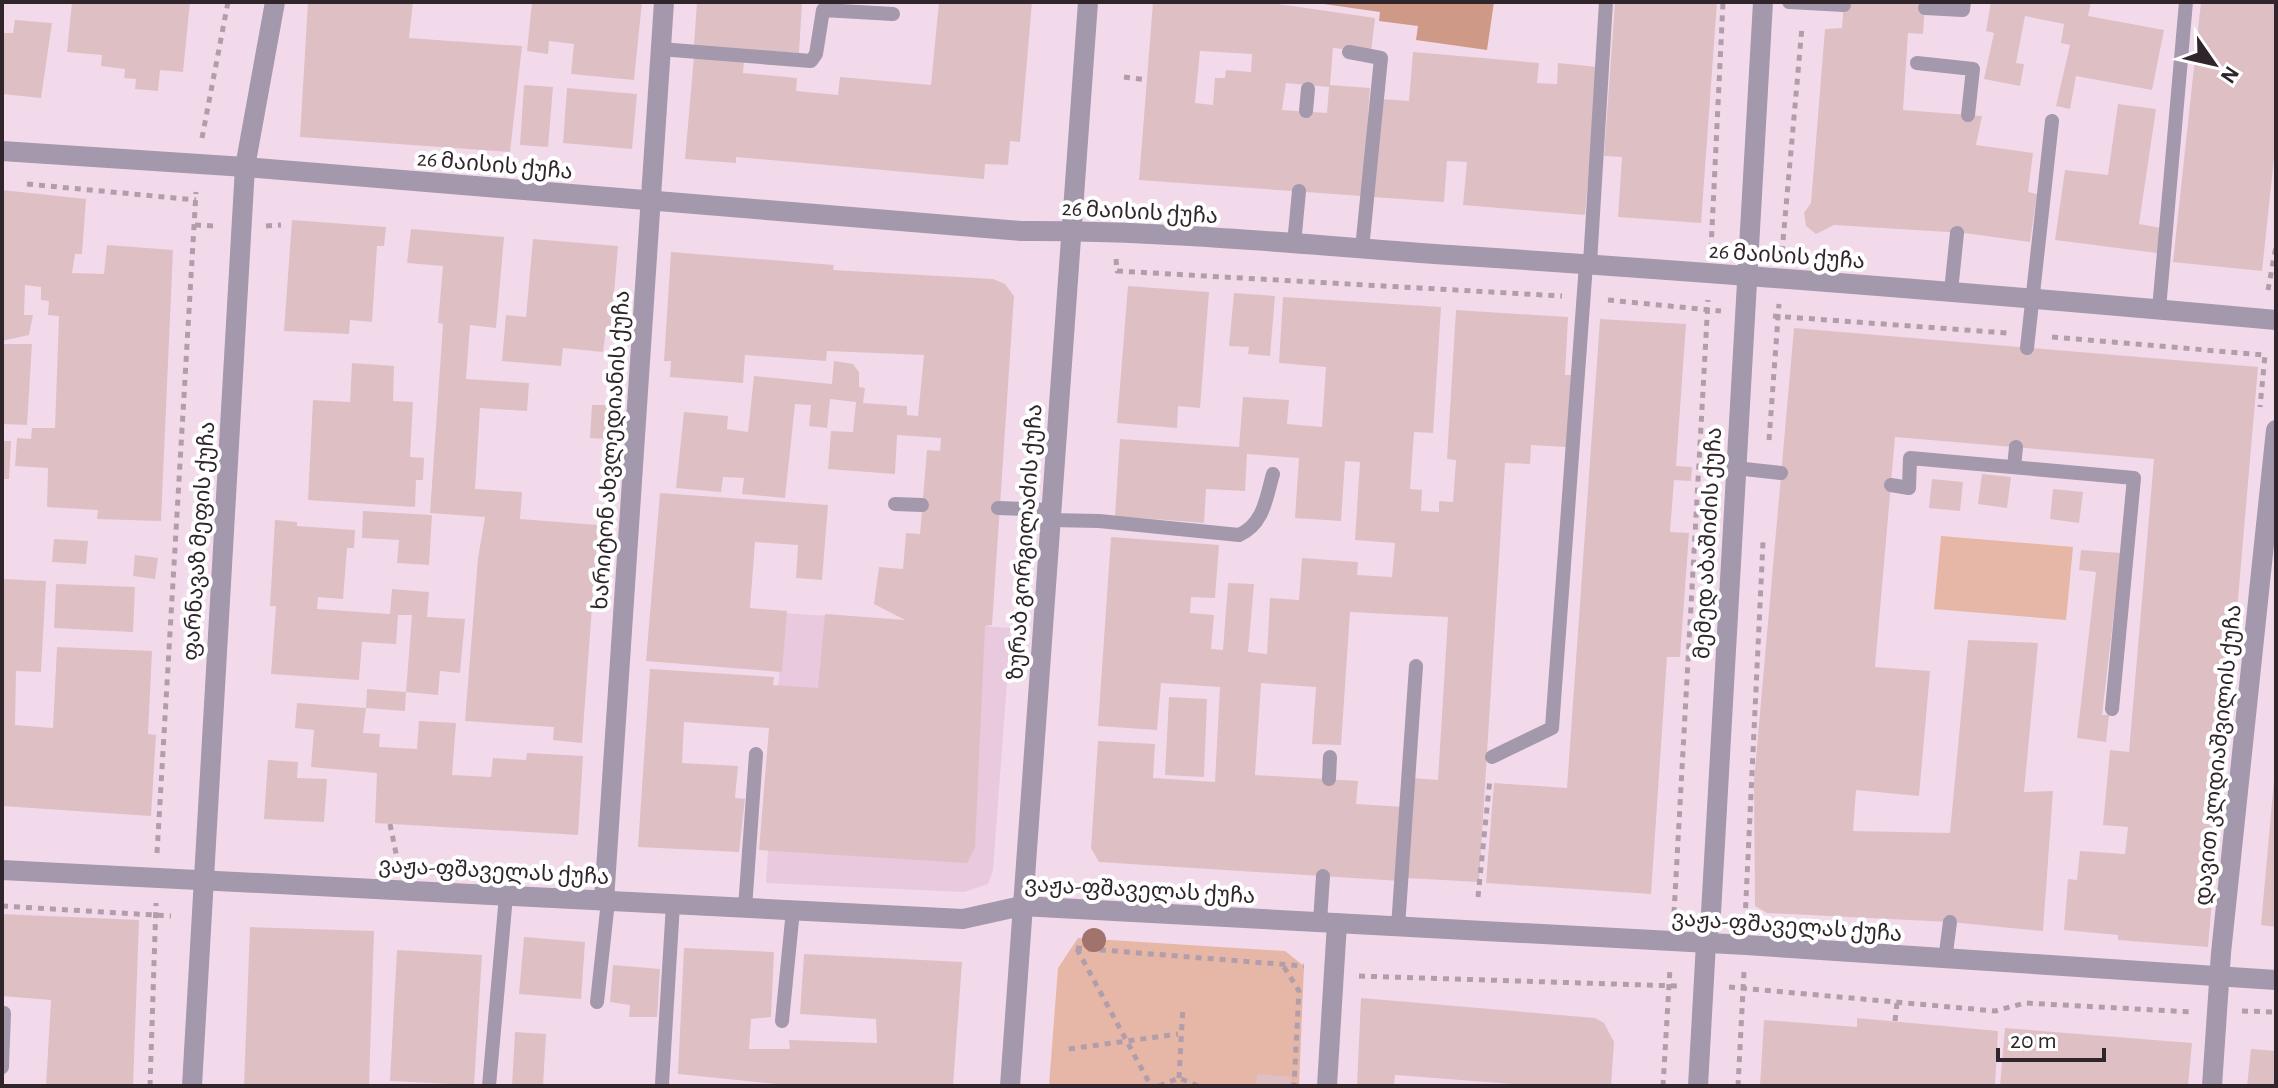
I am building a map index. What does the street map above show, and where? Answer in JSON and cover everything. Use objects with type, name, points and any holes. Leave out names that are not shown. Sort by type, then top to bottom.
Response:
[{"type":"street","name":"ფარნავაზ მეფის ქუჩა","points":[[192,1086],[245,167],[275,2]]},
{"type":"street","name":"ხარიტონ ახვლედიანის ქუჩა","points":[[606,901],[664,2]]},
{"type":"street","name":"ზურაბ გორგილაძის ქუჩა","points":[[1010,1086],[1088,2]]},
{"type":"street","name":"მემედ აბაშიძის ქუჩა","points":[[1698,1086],[1706,943],[1711,913],[1763,2]]},
{"type":"street","name":"26 მაისის ქუჩა","points":[[2,151],[245,167],[1021,231],[1071,230],[1588,264],[2032,297],[2276,320]]},
{"type":"street","name":"დავით კლდიაშვილის ქუჩა","points":[[2212,1086],[2218,978],[2271,525],[2276,430]]},
{"type":"street","name":"ვაჟა-ფშაველას ქუჩა","points":[[2,870],[963,919],[1021,906],[1706,943],[2276,980]]},
{"type":"street","points":[[1327,1086],[1329,922]]},
{"type":"lane","points":[[1492,757],[1552,728],[1606,2]]},
{"type":"lane","points":[[1789,2],[1844,5]]},
{"type":"lane","points":[[1925,8],[1963,10],[1964,2]]},
{"type":"lane","points":[[2159,309],[2186,2]]},
{"type":"lane","points":[[660,49],[811,61],[816,54],[823,10],[893,14]]},
{"type":"lane","points":[[1349,52],[1381,58],[1362,249]]},
{"type":"lane","points":[[1917,63],[1973,69],[1968,115]]},
{"type":"lane","points":[[1306,111],[1308,89]]},
{"type":"lane","points":[[2027,348],[2052,121]]},
{"type":"lane","points":[[1294,244],[1299,191]]},
{"type":"lane","points":[[1951,291],[1957,233]]},
{"type":"lane","points":[[2014,467],[2016,447]]},
{"type":"lane","points":[[1891,485],[1909,488],[1910,458],[2134,478],[2112,709]]},
{"type":"lane","points":[[1735,468],[1774,472]]},
{"type":"lane","points":[[998,508],[1239,535],[1250,530],[1260,519],[1273,474]]},
{"type":"lane","points":[[895,504],[922,505]]},
{"type":"lane","points":[[1398,927],[1416,666]]},
{"type":"lane","points":[[745,908],[756,754]]},
{"type":"lane","points":[[1329,779],[1330,757]]},
{"type":"lane","points":[[1323,876],[1329,922]]},
{"type":"lane","points":[[489,1086],[506,896]]},
{"type":"lane","points":[[597,1002],[606,901]]},
{"type":"lane","points":[[662,1084],[673,904]]},
{"type":"lane","points":[[782,1021],[793,910]]},
{"type":"lane","points":[[1945,960],[1950,922]]},
{"type":"lane","points":[[2,1067],[4,1013]]},
{"type":"path","points":[[200,151],[228,2]]},
{"type":"path","points":[[1709,261],[1723,2]]},
{"type":"path","points":[[1782,262],[1804,3]]},
{"type":"path","points":[[1124,77],[1147,80]]},
{"type":"path","points":[[17,183],[196,200]]},
{"type":"path","points":[[156,866],[196,192]]},
{"type":"path","points":[[195,225],[216,227]]},
{"type":"path","points":[[2268,290],[2276,246]]},
{"type":"path","points":[[1117,271],[1583,297],[1707,311]]},
{"type":"path","points":[[1675,919],[1708,299]]},
{"type":"path","points":[[1774,472],[1779,304]]},
{"type":"path","points":[[2265,355],[2274,355]]},
{"type":"path","points":[[1745,919],[1764,535]]},
{"type":"path","points":[[1478,897],[1492,757]]},
{"type":"path","points":[[390,824],[398,857],[397,888]]},
{"type":"path","points":[[150,1086],[156,900]]},
{"type":"path","points":[[2,906],[171,916]]},
{"type":"path","points":[[1151,1086],[1076,948],[1304,966]]},
{"type":"path","points":[[1663,1086],[1670,960]]},
{"type":"path","points":[[1283,966],[1299,991],[1294,1086]]},
{"type":"path","points":[[1349,976],[1668,986]]},
{"type":"path","points":[[1738,1086],[1743,987],[1995,1011],[2025,1003],[2204,1013]]},
{"type":"path","points":[[1895,1021],[1897,1003]]},
{"type":"path","points":[[1179,1078],[1178,1034],[1183,1006]]},
{"type":"path","points":[[1069,1049],[1178,1034]]},
{"type":"path","points":[[1159,1086],[1179,1078],[1198,1086]]},
{"type":"shaded area","points":[[1310,2],[1494,2],[1487,50],[1416,40],[1418,26],[1379,21],[1380,12]]},
{"type":"shaded area","points":[[1941,536],[2073,547],[2066,620],[1934,609]]},
{"type":"shaded area","points":[[783,613],[1011,628],[993,870],[988,884],[964,892],[766,883]]},
{"type":"shaded area","points":[[1078,938],[1285,951],[1304,966],[1299,1086],[1049,1086],[1058,968]]},
{"type":"building","points":[[72,2],[190,2],[183,72],[160,70],[158,91],[135,89],[136,79],[124,78],[125,69],[101,66],[102,55],[67,52]]},
{"type":"building","points":[[308,2],[413,2],[409,38],[522,46],[510,152],[300,137]]},
{"type":"building","points":[[532,2],[642,2],[634,80],[571,74],[574,44],[549,41],[548,54],[527,51]]},
{"type":"building","points":[[697,2],[802,2],[799,53],[694,46]]},
{"type":"building","points":[[939,2],[1032,2],[1020,142],[1010,141],[1008,165],[985,164],[984,179],[736,157],[736,163],[685,159],[694,56],[744,60],[743,73],[797,78],[796,91],[838,95],[840,77],[931,85]]},
{"type":"building","points":[[1153,2],[1265,2],[1375,18],[1371,52],[1333,48],[1330,85],[1370,88],[1362,196],[1139,180]],"holes":[[[1200,51],[1252,54],[1251,72],[1226,70],[1225,78],[1215,78],[1213,105],[1195,103]],[[1286,83],[1329,87],[1327,113],[1282,110]]]},
{"type":"building","points":[[1615,2],[1717,2],[1701,223],[1618,217],[1622,157],[1604,156]]},
{"type":"building","points":[[1844,2],[1925,2],[1923,34],[1908,33],[1903,110],[1982,116],[1976,145],[2033,153],[2028,192],[2037,194],[2030,242],[1964,233],[1834,225],[1816,234],[1806,226],[1804,213],[1811,203],[1825,29],[1842,28]]},
{"type":"building","points":[[1991,2],[2091,2],[2088,16],[2164,30],[2152,90],[2076,76],[2070,109],[2056,106],[2070,45],[2061,43],[2064,24],[2025,16],[2016,63],[2024,64],[2020,86],[1984,79],[1994,33],[1986,31]]},
{"type":"building","points":[[2201,2],[2276,2],[2276,139],[2262,271],[2173,262]]},
{"type":"building","points":[[15,20],[52,23],[41,98],[2,94],[2,33],[13,33]]},
{"type":"building","points":[[1413,52],[1539,63],[1537,83],[1557,84],[1558,63],[1598,67],[1585,215],[1463,205],[1467,162],[1447,161],[1444,202],[1373,197],[1381,99],[1409,101]]},
{"type":"building","points":[[524,85],[553,87],[548,147],[520,145]]},
{"type":"building","points":[[567,88],[637,94],[632,149],[563,143]]},
{"type":"building","points":[[2118,104],[2156,109],[2139,224],[2161,228],[2157,253],[2055,240],[2065,170],[2108,175]]},
{"type":"building","points":[[2,190],[86,199],[82,254],[75,254],[72,273],[104,274],[107,245],[173,250],[161,521],[97,519],[98,510],[47,507],[48,468],[15,466],[17,438],[31,439],[32,428],[55,428],[59,316],[48,315],[49,301],[41,300],[41,287],[25,285],[24,315],[33,315],[29,335],[2,341]]},
{"type":"building","points":[[292,220],[386,227],[384,246],[377,246],[372,322],[350,320],[349,334],[284,331]]},
{"type":"building","points":[[411,229],[504,237],[496,328],[470,325],[466,379],[529,383],[527,411],[480,408],[475,489],[522,492],[520,519],[598,525],[582,743],[553,740],[554,727],[465,721],[478,558],[485,517],[430,513],[443,324],[438,323],[443,266],[407,263]]},
{"type":"building","points":[[533,239],[618,246],[611,329],[606,329],[603,352],[563,348],[561,366],[502,361],[506,315],[526,317]]},
{"type":"building","points":[[671,252],[834,265],[833,270],[993,279],[1005,284],[1014,296],[992,625],[985,626],[975,847],[967,863],[759,850],[769,728],[684,722],[682,763],[738,766],[735,798],[745,799],[739,852],[638,847],[650,669],[774,677],[773,685],[818,688],[825,614],[905,620],[874,604],[879,567],[903,569],[906,533],[920,534],[927,450],[940,451],[941,438],[897,435],[895,474],[828,469],[831,431],[853,432],[856,402],[830,399],[827,428],[809,426],[811,405],[795,404],[785,498],[742,494],[744,478],[723,477],[721,492],[676,488],[684,412],[728,416],[727,429],[748,432],[754,376],[832,384],[834,361],[853,364],[859,372],[859,387],[865,388],[863,403],[907,406],[907,415],[918,416],[924,355],[827,351],[826,361],[745,355],[743,383],[670,377],[671,361],[664,361]]},
{"type":"building","points":[[1128,286],[1209,292],[1200,408],[1178,406],[1177,428],[1117,423]]},
{"type":"building","points":[[1234,293],[1275,296],[1270,356],[1248,354],[1249,347],[1229,346]]},
{"type":"building","points":[[1283,297],[1441,307],[1433,433],[1414,432],[1410,489],[1422,490],[1421,511],[1439,512],[1439,501],[1453,502],[1456,460],[1447,459],[1456,310],[1568,317],[1565,375],[1571,375],[1567,447],[1531,445],[1530,464],[1505,463],[1479,882],[1406,878],[1412,778],[1438,780],[1448,617],[1350,612],[1341,745],[1312,744],[1316,687],[1261,683],[1255,775],[1358,781],[1356,804],[1405,807],[1400,881],[1099,862],[1091,848],[1098,741],[1155,744],[1153,778],[1215,782],[1220,687],[1161,683],[1157,730],[1098,726],[1111,537],[1219,545],[1215,598],[1191,597],[1190,613],[1214,615],[1211,649],[1223,650],[1228,583],[1254,584],[1248,652],[1267,654],[1270,598],[1299,600],[1302,558],[1358,562],[1357,575],[1392,577],[1395,543],[1355,540],[1360,462],[1345,461],[1341,521],[1295,518],[1299,458],[1247,454],[1245,491],[1206,489],[1204,523],[1115,516],[1120,439],[1239,447],[1243,397],[1289,400],[1287,424],[1322,427],[1326,367],[1279,363]]},
{"type":"building","points":[[1600,319],[1686,324],[1676,466],[1692,467],[1691,481],[1674,480],[1670,532],[1689,533],[1680,657],[1667,657],[1651,894],[1486,883],[1494,783],[1567,788]]},
{"type":"building","points":[[1794,328],[2258,367],[2208,947],[2118,940],[2118,935],[2064,930],[2068,879],[2077,880],[2080,851],[2125,854],[2128,827],[2103,825],[2110,750],[2129,752],[2154,459],[1895,437],[1875,667],[1930,671],[1919,796],[1856,790],[1853,831],[1950,833],[1968,640],[2038,643],[2024,792],[2053,791],[2043,931],[1950,922],[1767,913],[1755,906],[1754,781]]},
{"type":"building","points":[[3,344],[32,344],[27,425],[2,424]]},
{"type":"building","points":[[352,363],[394,366],[393,401],[413,402],[410,457],[424,458],[423,480],[416,480],[415,507],[308,500],[313,400],[350,402]]},
{"type":"building","points":[[592,405],[610,405],[608,439],[590,438]]},
{"type":"building","points":[[2,441],[11,441],[9,479],[2,479]]},
{"type":"building","points":[[1982,474],[2011,477],[2007,508],[1978,504]]},
{"type":"building","points":[[1932,479],[1963,482],[1960,511],[1929,508]]},
{"type":"building","points":[[2053,489],[2083,492],[2079,523],[2050,519]]},
{"type":"building","points":[[660,493],[828,505],[822,580],[796,578],[798,545],[755,542],[750,608],[787,611],[782,672],[646,661]]},
{"type":"building","points":[[363,511],[432,515],[429,565],[397,563],[399,540],[362,538]]},
{"type":"building","points":[[275,520],[297,522],[297,526],[355,530],[354,548],[347,548],[343,599],[318,597],[317,609],[390,614],[392,589],[429,592],[427,617],[465,619],[460,673],[440,671],[438,695],[406,692],[412,615],[398,615],[396,644],[362,642],[359,680],[271,674],[276,606],[270,606]]},
{"type":"building","points":[[54,539],[88,541],[86,564],[52,562]]},
{"type":"building","points":[[2081,550],[2121,553],[2102,715],[2109,715],[2106,742],[2077,738],[2096,572],[2079,570]]},
{"type":"building","points":[[135,555],[158,558],[155,579],[133,576]]},
{"type":"building","points":[[2,579],[46,581],[41,672],[16,671],[15,725],[53,728],[57,647],[152,651],[148,734],[156,735],[151,816],[2,806]]},
{"type":"building","points":[[56,584],[135,587],[133,632],[54,628]]},
{"type":"building","points":[[367,689],[406,692],[405,711],[366,708]]},
{"type":"building","points":[[1169,697],[1207,699],[1204,777],[1165,775]]},
{"type":"building","points":[[297,703],[366,708],[363,733],[380,734],[379,747],[417,749],[419,721],[456,723],[452,775],[491,777],[493,758],[526,760],[527,753],[583,756],[578,835],[375,823],[377,773],[311,767],[314,730],[295,728]]},
{"type":"building","points":[[268,760],[298,762],[297,778],[327,779],[324,822],[264,819]]},
{"type":"building","points":[[2276,780],[2276,927],[2261,925]]},
{"type":"building","points":[[2,914],[139,920],[133,1086],[46,1086],[51,1000],[2,996]]},
{"type":"building","points":[[250,927],[374,931],[369,1086],[244,1086]]},
{"type":"building","points":[[524,937],[585,942],[581,999],[519,994]]},
{"type":"building","points":[[684,948],[774,952],[771,1017],[751,1019],[749,1049],[790,1049],[789,1040],[877,1043],[876,1019],[800,1014],[804,954],[962,962],[953,1086],[796,1086],[678,1074]]},
{"type":"building","points":[[397,950],[482,955],[474,1085],[390,1081]]},
{"type":"building","points":[[613,965],[660,969],[657,1017],[629,1017],[630,1005],[610,1002]]},
{"type":"building","points":[[1361,998],[1595,1018],[1604,1023],[1614,1042],[1611,1086],[1538,1086],[1395,1075],[1394,1086],[1357,1086]]},
{"type":"building","points":[[1857,1018],[1998,1031],[1995,1086],[1760,1086],[1764,1020],[1857,1027]]},
{"type":"building","points":[[2005,1028],[2192,1043],[2188,1086],[2000,1086]]},
{"type":"building","points":[[515,1032],[546,1034],[543,1086],[512,1086]]},
{"type":"building","points":[[2251,1049],[2276,1051],[2276,1086],[2247,1086]]},
{"type":"building","points":[[1257,1074],[1291,1077],[1290,1086],[1256,1086]]}]
